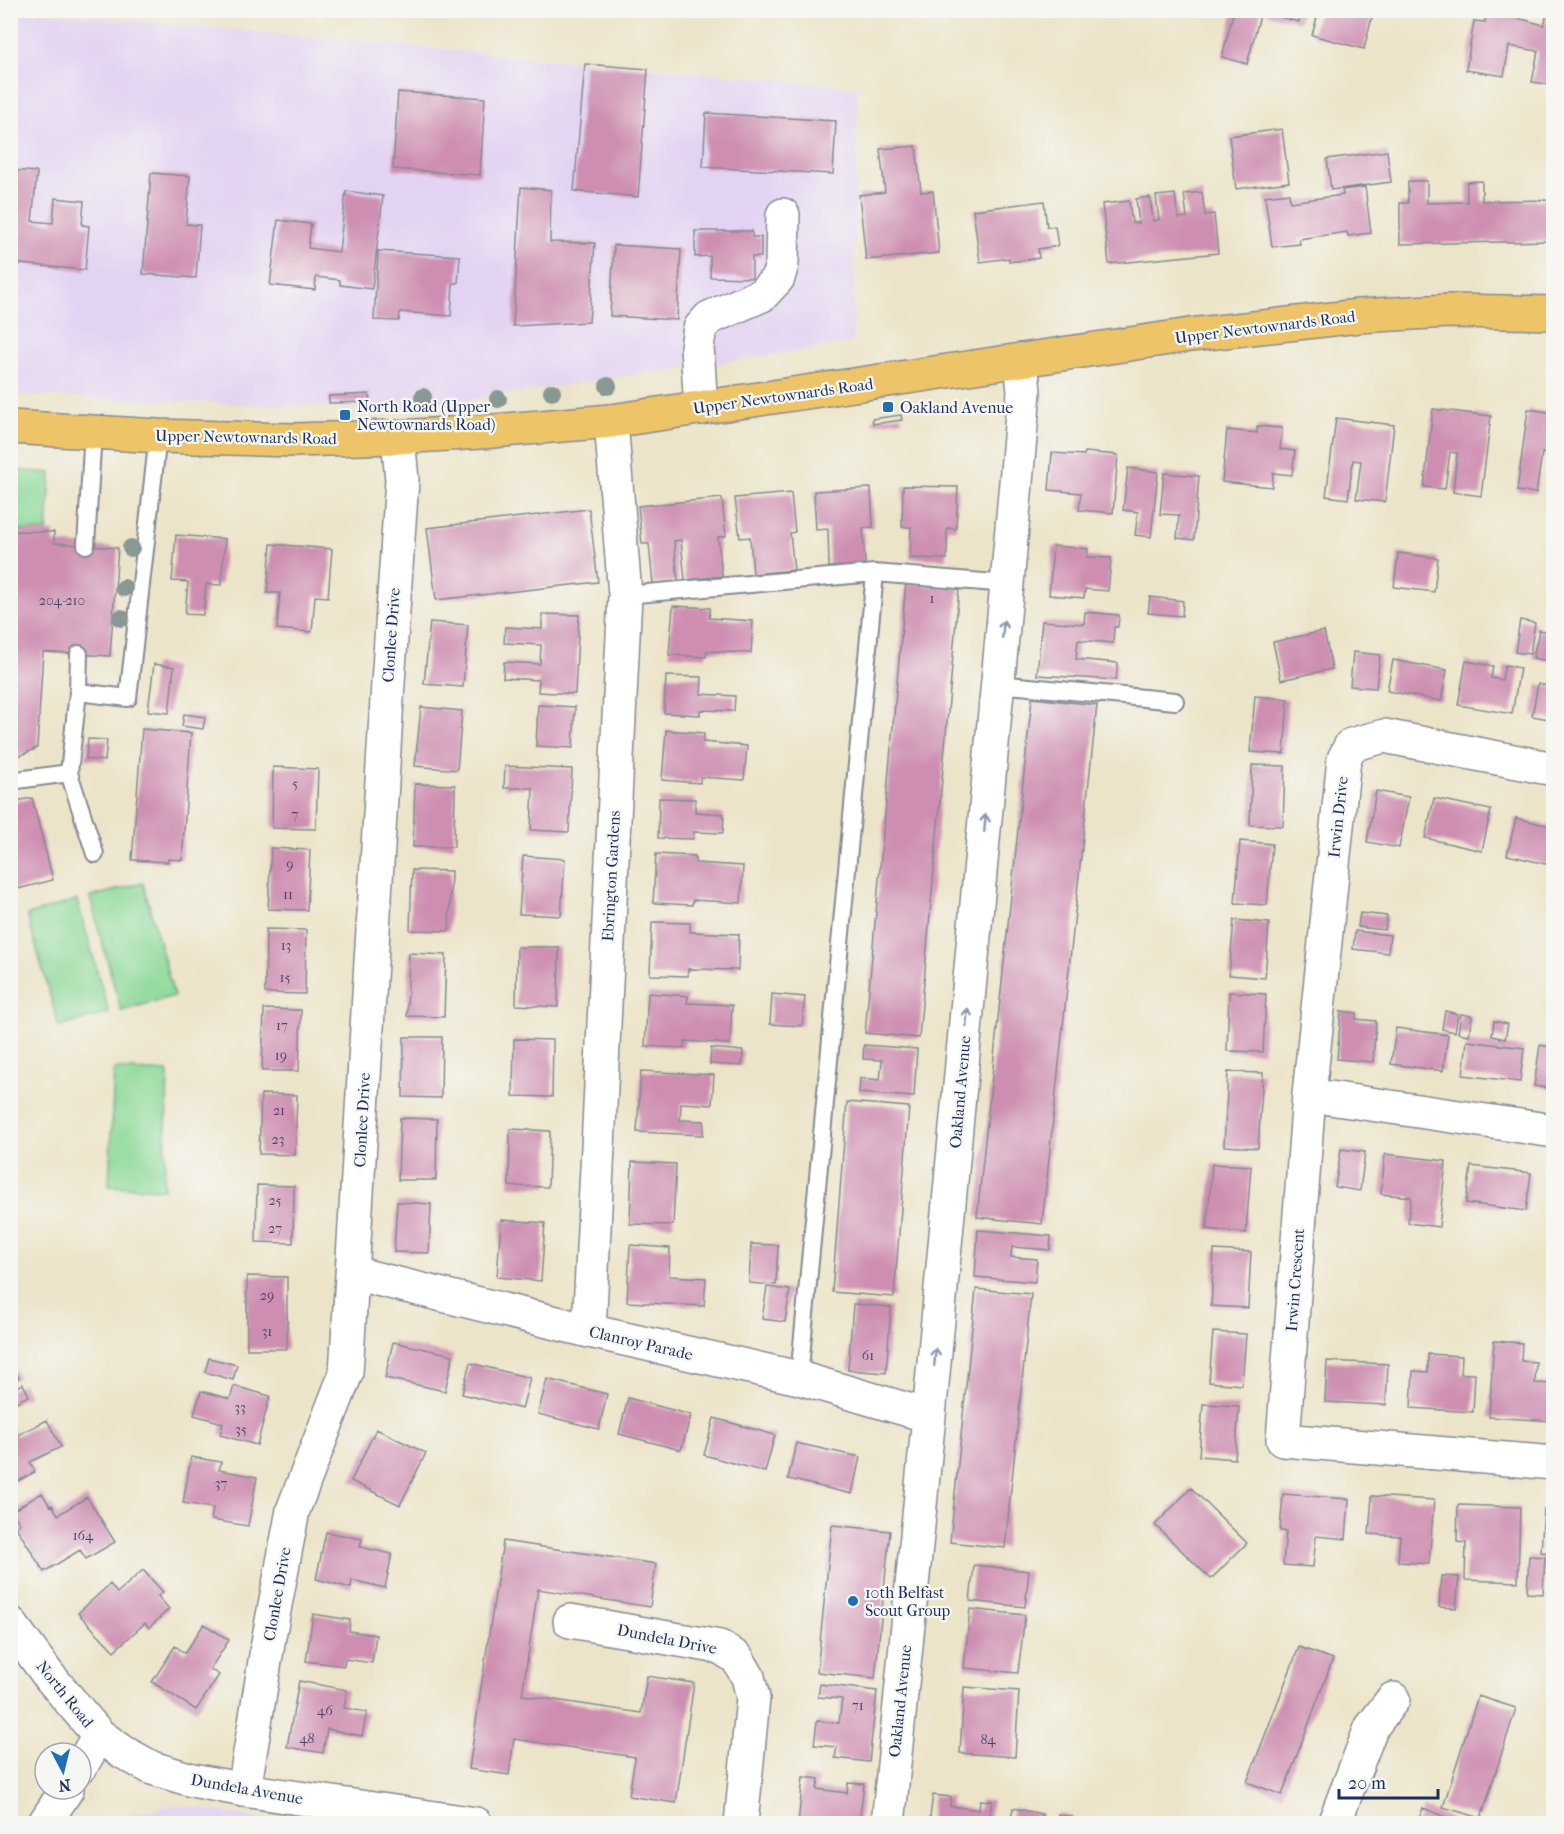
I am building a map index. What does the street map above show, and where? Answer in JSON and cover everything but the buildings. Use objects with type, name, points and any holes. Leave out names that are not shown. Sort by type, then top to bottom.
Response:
[{"type":"main road","name":"Upper Newtownards Road","points":[[10,426],[158,436],[292,440],[398,437],[611,421],[1190,335],[1359,316],[1448,311],[1554,313]]},
{"type":"street","points":[[701,408],[697,347],[700,328],[709,318],[762,295],[778,278],[782,264],[783,215]]},
{"type":"street","name":"Oakland Avenue","points":[[888,1824],[998,684],[1023,392],[1020,360]]},
{"type":"street","name":"Ebrington Gardens","points":[[589,1331],[625,595],[611,421]]},
{"type":"street","name":"Clonlee Drive","points":[[244,1790],[293,1510],[346,1372],[402,480],[398,437]]},
{"type":"street","name":"Irwin Drive","points":[[1309,1095],[1344,759],[1351,745],[1383,736],[1554,769]]},
{"type":"street","points":[[1309,1095],[1554,1131]]},
{"type":"street","name":"Irwin Crescent","points":[[1309,1095],[1284,1440],[1554,1463]]},
{"type":"street","name":"Clanroy Parade","points":[[353,1273],[589,1331],[799,1377],[929,1416]]},
{"type":"street","name":"Dundela Drive","points":[[570,1621],[720,1647],[737,1658],[748,1677],[753,1698],[741,1824]]},
{"type":"street","name":"North Road","points":[[10,1623],[99,1735]]},
{"type":"street","points":[[1334,1824],[1371,1728],[1393,1699]]},
{"type":"street","points":[[93,1745],[99,1735]]},
{"type":"street","name":"Dundela Avenue","points":[[99,1735],[152,1768],[192,1780],[244,1790],[476,1824]]},
{"type":"street","points":[[44,1824],[59,1801]]},
{"type":"lane","points":[[86,545],[93,432]]},
{"type":"lane","points":[[78,692],[128,698],[158,436]]},
{"type":"lane","points":[[625,595],[875,573],[1007,584]]},
{"type":"lane","points":[[799,1377],[875,573]]},
{"type":"lane","points":[[79,654],[78,692],[69,773],[95,854]]},
{"type":"lane","points":[[998,684],[1175,701]]},
{"type":"lane","points":[[10,781],[69,773]]},
{"type":"shaded area","points":[[11,11],[858,87],[853,343],[399,410],[11,395]]},
{"type":"shaded area","points":[[176,1805],[292,1823],[89,1823]]},
{"type":"green space","points":[[11,470],[51,473],[47,531],[11,530]]},
{"type":"green space","points":[[143,883],[174,996],[121,1011],[90,897]]},
{"type":"green space","points":[[77,900],[109,1013],[59,1027],[27,915]]},
{"type":"green space","points":[[114,1069],[168,1072],[164,1189],[109,1186]]},
{"type":"place","name":"Oakland Avenue","points":[[888,407]]},
{"type":"place","name":"North Road (Upper Newtownards Road)","points":[[345,415]]},
{"type":"place","name":"10th Belfast Scout Group","points":[[853,1601]]}]
